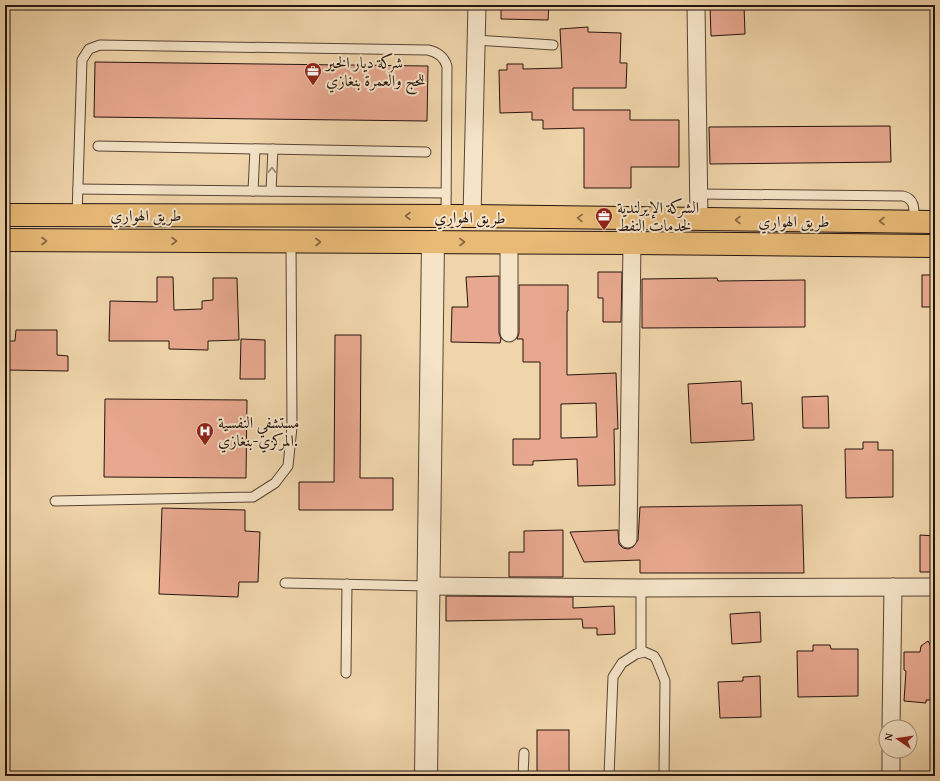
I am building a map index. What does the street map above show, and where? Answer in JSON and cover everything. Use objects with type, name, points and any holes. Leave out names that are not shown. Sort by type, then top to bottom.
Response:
[{"type":"highway","name":"طريق الهواري","points":[[5,215],[472,216],[924,222]]},
{"type":"highway","name":"طريق الهواري","points":[[5,240],[509,242],[935,246]]},
{"type":"street","points":[[472,216],[477,5]]},
{"type":"street","points":[[696,5],[700,220]]},
{"type":"street","points":[[426,776],[433,242]]},
{"type":"street","points":[[509,242],[509,333]]},
{"type":"street","points":[[628,539],[632,243]]},
{"type":"street","points":[[429,586],[641,588],[935,587]]},
{"type":"street","points":[[891,719],[893,587]]},
{"type":"street","points":[[891,759],[891,776]]},
{"type":"lane","points":[[476,40],[553,45]]},
{"type":"lane","points":[[77,215],[82,60],[89,49],[100,46],[433,51],[442,56],[447,66],[446,216]]},
{"type":"lane","points":[[98,146],[426,152]]},
{"type":"lane","points":[[253,191],[255,149]]},
{"type":"lane","points":[[271,191],[273,149]]},
{"type":"lane","points":[[78,189],[446,193]]},
{"type":"lane","points":[[699,194],[903,196],[910,199],[924,222]]},
{"type":"lane","points":[[55,501],[253,497],[275,483],[288,466],[292,427],[291,242]]},
{"type":"lane","points":[[285,583],[429,586]]},
{"type":"lane","points":[[346,673],[347,584]]},
{"type":"lane","points":[[641,588],[641,652]]},
{"type":"lane","points":[[610,776],[613,677],[622,663],[641,652],[646,652],[654,656],[661,667],[665,681],[664,776]]},
{"type":"lane","points":[[523,776],[524,753]]},
{"type":"building","points":[[501,5],[549,5],[548,20],[501,19]]},
{"type":"building","points":[[710,5],[744,5],[745,34],[711,36]]},
{"type":"building","points":[[588,27],[588,32],[621,33],[620,63],[627,63],[626,88],[573,88],[573,110],[630,110],[630,120],[679,120],[679,167],[631,167],[631,188],[584,188],[584,128],[543,129],[543,120],[532,120],[532,112],[500,113],[499,70],[507,70],[507,64],[523,64],[523,69],[562,68],[560,29]]},
{"type":"building","points":[[95,62],[428,66],[427,121],[94,117]]},
{"type":"building","points":[[890,126],[891,162],[710,164],[709,127]]},
{"type":"building","points":[[598,272],[622,272],[621,322],[603,322],[603,298],[598,298]]},
{"type":"building","points":[[922,275],[935,275],[935,307],[922,307]]},
{"type":"building","points":[[499,276],[500,343],[451,342],[452,307],[468,307],[466,277]]},
{"type":"building","points":[[157,277],[173,277],[174,310],[202,309],[202,301],[213,300],[213,278],[237,278],[239,340],[208,341],[208,350],[169,349],[169,341],[109,341],[110,301],[157,302]]},
{"type":"building","points":[[717,278],[718,281],[805,280],[805,327],[642,328],[642,279]]},
{"type":"building","points":[[519,285],[568,285],[567,375],[616,373],[618,429],[614,429],[615,485],[578,486],[577,459],[533,461],[533,465],[513,465],[513,439],[540,439],[540,362],[523,362],[523,339],[517,339],[519,333]],"holes":[[[596,403],[597,437],[561,438],[561,404]]]},
{"type":"building","points":[[16,330],[57,330],[57,355],[68,356],[68,371],[5,370],[5,341],[15,341]]},
{"type":"building","points":[[335,335],[361,335],[360,478],[393,478],[393,510],[299,510],[299,482],[334,482]]},
{"type":"building","points":[[241,339],[265,340],[265,379],[240,379]]},
{"type":"building","points":[[741,381],[742,404],[752,403],[754,440],[691,443],[688,384]]},
{"type":"building","points":[[828,396],[829,428],[803,428],[802,397]]},
{"type":"building","points":[[105,399],[247,400],[246,478],[104,477]]},
{"type":"building","points":[[863,442],[878,442],[878,450],[893,450],[893,497],[846,498],[845,449],[863,449]]},
{"type":"building","points":[[802,505],[804,573],[640,573],[640,560],[584,562],[570,532],[618,530],[619,544],[623,548],[628,549],[633,547],[638,540],[640,507]]},
{"type":"building","points":[[162,508],[245,510],[245,531],[260,532],[258,582],[239,582],[238,597],[159,594]]},
{"type":"building","points":[[563,530],[563,577],[509,577],[509,552],[524,552],[524,531]]},
{"type":"building","points":[[920,535],[935,536],[935,572],[920,572]]},
{"type":"building","points":[[446,596],[573,597],[573,608],[614,606],[615,634],[597,635],[597,628],[583,628],[582,619],[446,621]]},
{"type":"building","points":[[760,612],[761,642],[732,644],[730,614]]},
{"type":"building","points":[[928,641],[935,653],[935,700],[926,700],[926,703],[904,701],[906,671],[904,670],[904,652],[920,652],[921,646]]},
{"type":"building","points":[[813,645],[830,645],[831,649],[858,649],[858,696],[798,697],[797,651],[813,651]]},
{"type":"building","points":[[760,676],[761,717],[720,718],[718,682],[743,681],[743,677]]},
{"type":"building","points":[[537,730],[569,730],[569,776],[537,776]]},
{"type":"place","name":"شركة ديار الخير للحج والعمرة بنغازي","points":[[313,86]]},
{"type":"place","name":"الشركة الإيرلندية لخدمات النفط","points":[[604,231]]},
{"type":"place","name":"مستشفي النفسية المركزي-بنغازي.","points":[[205,446]]}]
